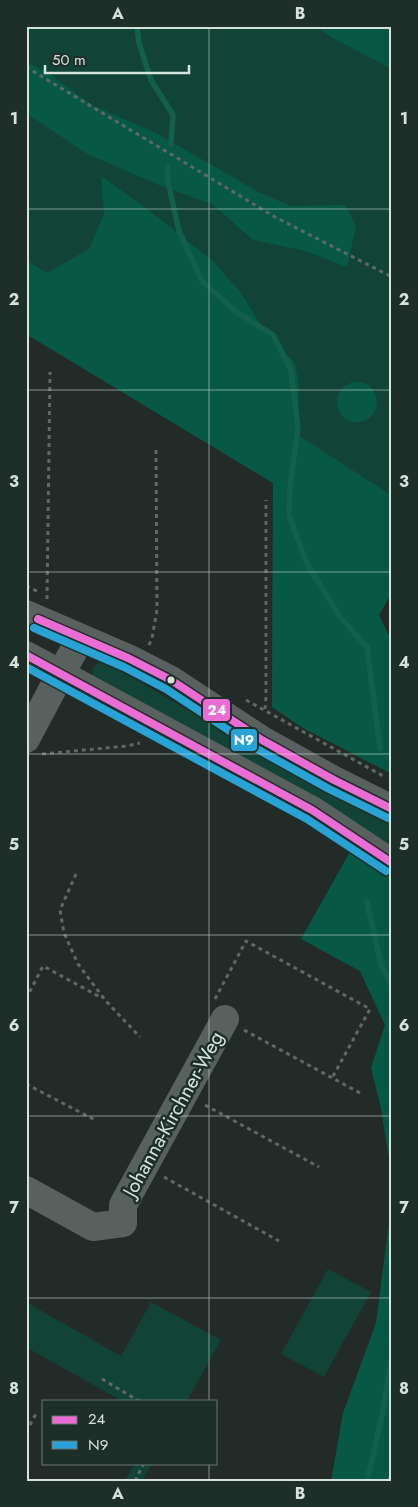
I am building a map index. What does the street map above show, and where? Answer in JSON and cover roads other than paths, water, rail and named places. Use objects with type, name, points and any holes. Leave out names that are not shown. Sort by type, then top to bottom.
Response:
[{"type":"street","points":[[36,619],[128,658],[171,680],[262,740],[334,780],[392,809]]},
{"type":"street","points":[[30,746],[61,673],[81,638]]},
{"type":"street","points":[[26,655],[312,810],[392,863]]},
{"type":"street","name":"Johanna-Kirchner-Weg","points":[[26,1190],[93,1227],[123,1223],[123,1205],[225,1020]]},
{"type":"waterway","points":[[137,26],[139,43],[151,80],[173,115],[171,144]]},
{"type":"waterway","points":[[168,167],[167,177],[179,231],[202,281],[235,311],[273,335],[291,370],[298,428],[290,487],[289,515],[307,564],[340,617],[367,647],[380,748]]},
{"type":"waterway","points":[[367,902],[381,965],[392,986]]},
{"type":"waterway","points":[[367,1481],[382,1415],[392,1357]]}]
